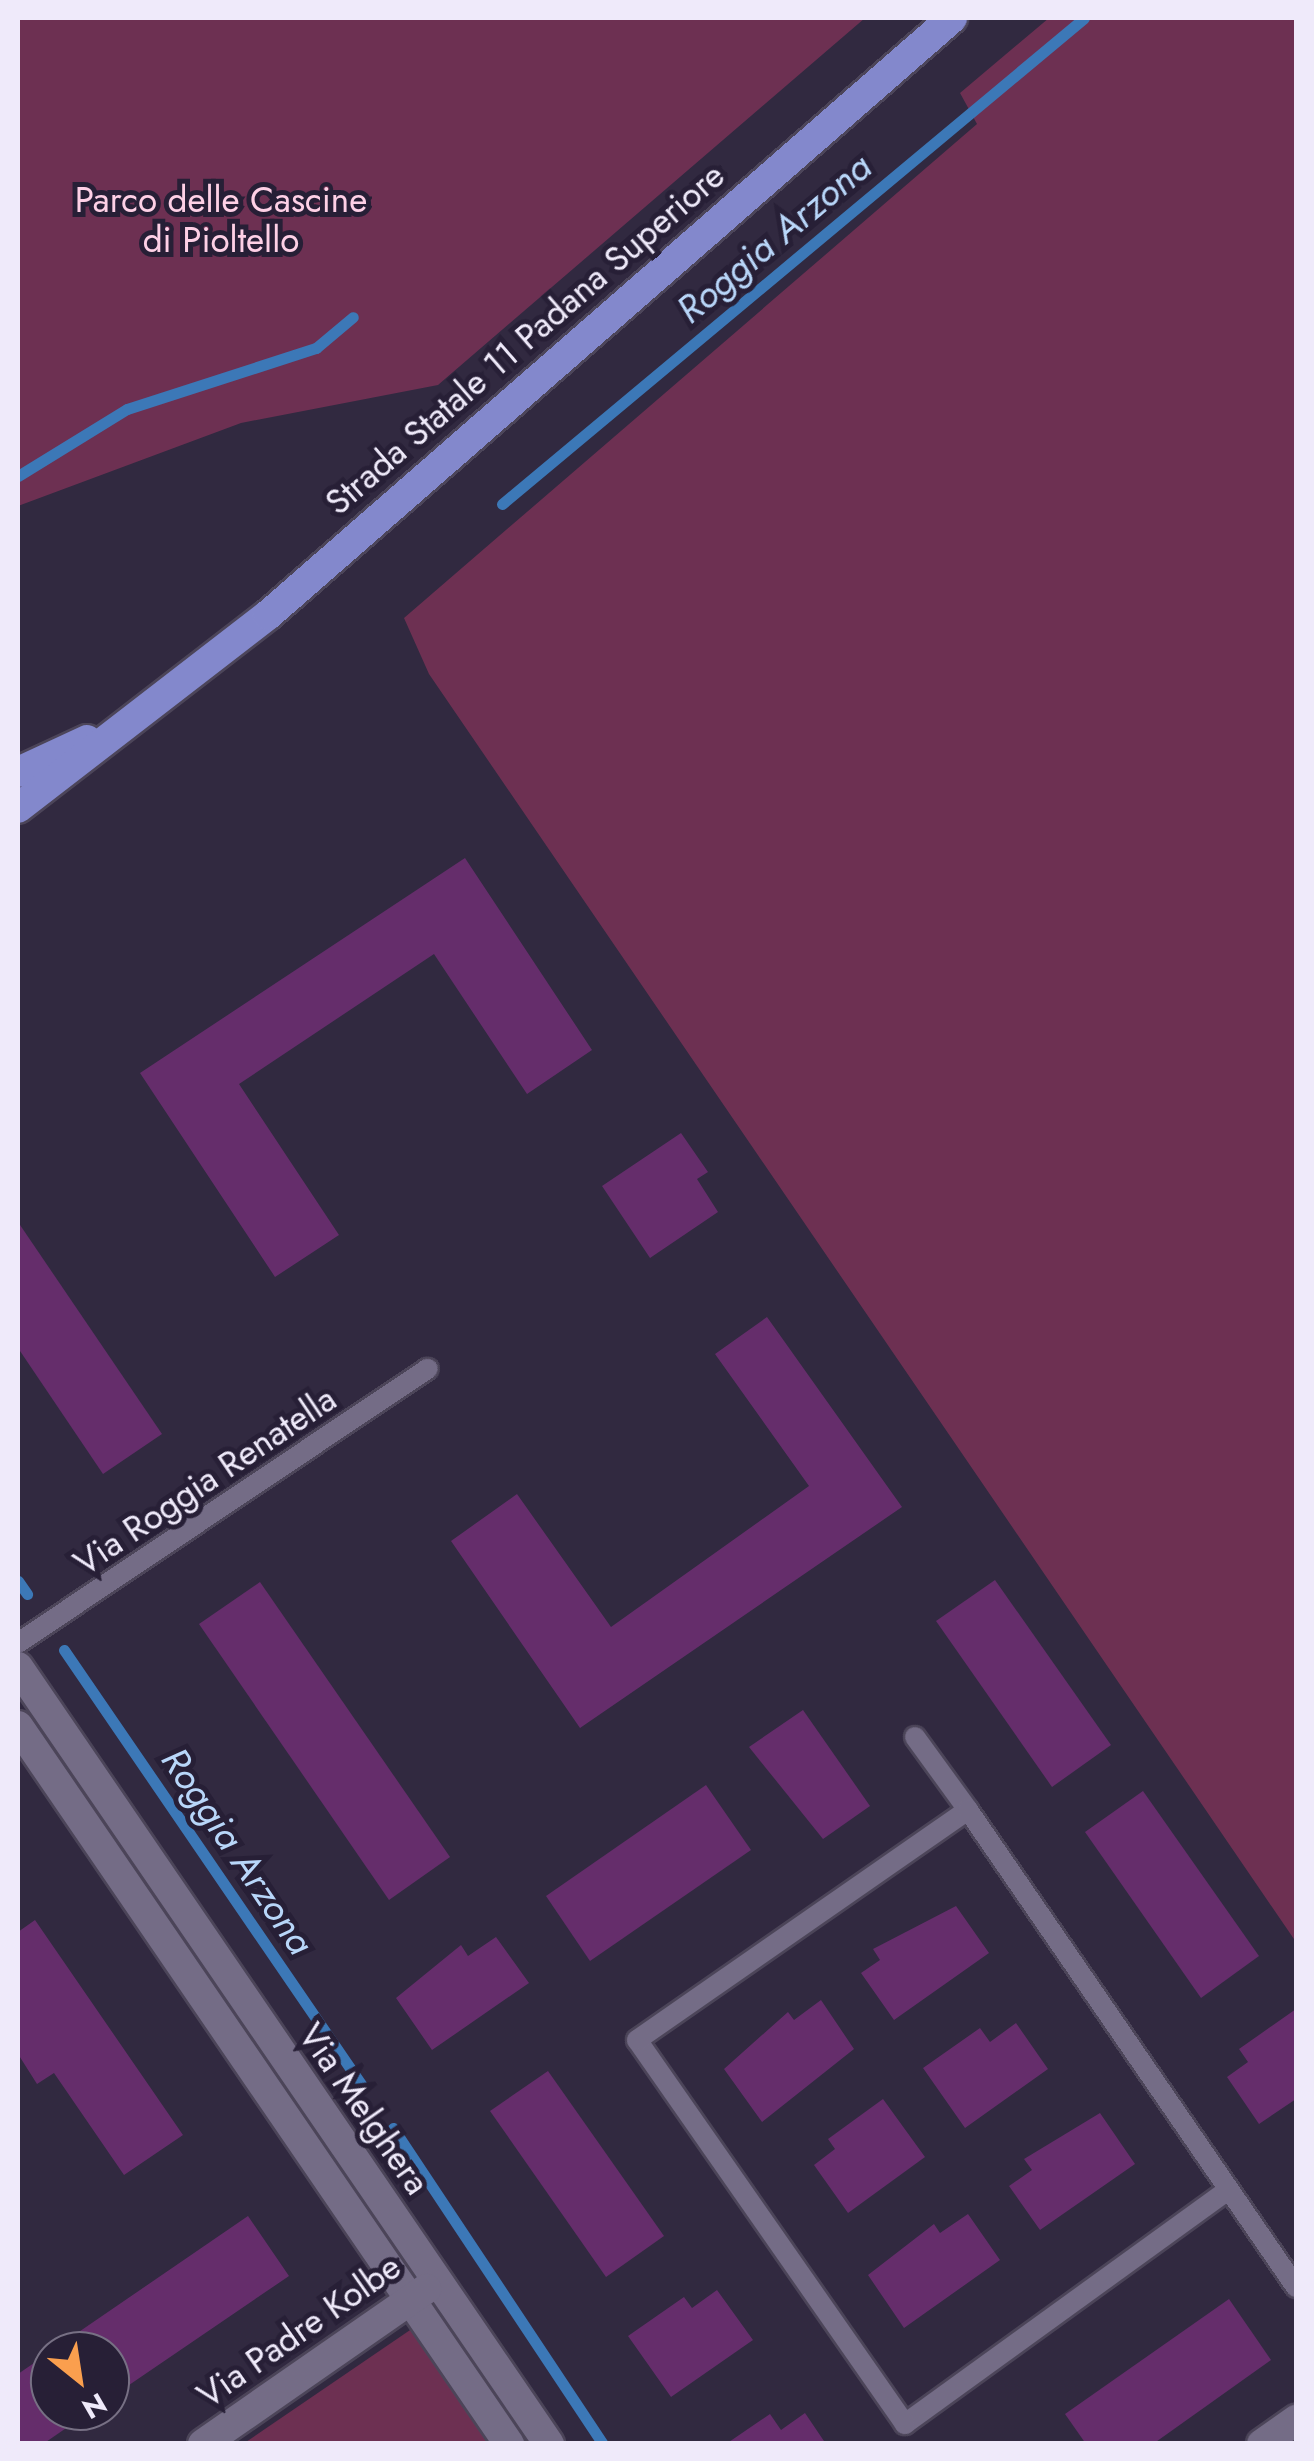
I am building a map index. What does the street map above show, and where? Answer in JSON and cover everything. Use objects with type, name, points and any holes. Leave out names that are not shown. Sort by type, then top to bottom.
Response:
[{"type":"main road","name":"Strada Statale 11 Padana Superiore","points":[[18,808],[144,713],[952,18]]},
{"type":"main road","name":"Strada Statale 11 Padana Superiore","points":[[18,772],[144,713]]},
{"type":"street","name":"Via Melghera","points":[[18,1667],[548,2444]]},
{"type":"street","name":"Via Melghera","points":[[18,1726],[509,2444]]},
{"type":"street","name":"Via Padre Kolbe","points":[[203,2444],[438,2281]]},
{"type":"street","points":[[1262,2444],[1296,2420]]},
{"type":"lane","name":"Via Roggia Renatella","points":[[18,1643],[428,1369]]},
{"type":"lane","points":[[916,1737],[1296,2286]]},
{"type":"lane","points":[[968,1810],[637,2040],[905,2424],[1228,2190]]},
{"type":"green space","name":"Parco delle Cascine di Pioltello","points":[[18,18],[865,18],[438,385],[241,423],[18,506]]},
{"type":"green space","points":[[1049,18],[1296,18],[1296,1942],[429,674],[404,618],[977,124],[960,93]]},
{"type":"green space","points":[[416,2326],[498,2444],[243,2444]]},
{"type":"building","points":[[465,858],[592,1050],[527,1094],[434,954],[239,1084],[339,1235],[275,1277],[140,1073]]},
{"type":"building","points":[[681,1133],[708,1172],[697,1179],[718,1212],[650,1258],[602,1186]]},
{"type":"building","points":[[18,1222],[162,1434],[103,1474],[18,1348]]},
{"type":"building","points":[[767,1317],[902,1507],[580,1728],[451,1541],[517,1494],[611,1627],[809,1486],[715,1354]]},
{"type":"building","points":[[995,1580],[1111,1745],[1052,1787],[936,1621]]},
{"type":"building","points":[[260,1582],[450,1857],[389,1900],[199,1624]]},
{"type":"building","points":[[803,1710],[870,1806],[823,1839],[749,1747]]},
{"type":"building","points":[[706,1785],[751,1850],[590,1961],[546,1896]]},
{"type":"building","points":[[1143,1791],[1259,1956],[1201,1998],[1085,1832]]},
{"type":"building","points":[[956,1906],[989,1953],[894,2020],[861,1973],[880,1960],[873,1949]]},
{"type":"building","points":[[35,1920],[183,2135],[124,2175],[54,2073],[37,2084],[18,2054],[18,1932]]},
{"type":"building","points":[[496,1937],[529,1983],[432,2050],[396,1998],[461,1945],[468,1956]]},
{"type":"building","points":[[821,2000],[854,2049],[762,2122],[724,2069],[788,2012],[794,2020]]},
{"type":"building","points":[[1296,2009],[1296,2099],[1259,2124],[1227,2077],[1248,2062],[1239,2049]]},
{"type":"building","points":[[1016,2023],[1048,2069],[965,2128],[923,2068],[980,2028],[990,2042]]},
{"type":"building","points":[[548,2071],[664,2236],[606,2277],[490,2111]]},
{"type":"building","points":[[883,2099],[925,2157],[848,2213],[814,2165],[835,2149],[828,2139]]},
{"type":"building","points":[[1100,2113],[1135,2164],[1040,2230],[1009,2186],[1032,2170],[1024,2159]]},
{"type":"building","points":[[968,2214],[1000,2260],[904,2328],[868,2275],[934,2224],[940,2233]]},
{"type":"building","points":[[248,2216],[289,2276],[130,2384],[130,2331],[80,2331]]},
{"type":"building","points":[[717,2290],[753,2340],[671,2397],[628,2336],[684,2297],[692,2308]]},
{"type":"building","points":[[1229,2299],[1271,2360],[1153,2444],[1086,2444],[1065,2414]]},
{"type":"building","points":[[30,2366],[30,2431],[62,2431],[43,2444],[18,2444],[18,2374]]},
{"type":"building","points":[[805,2413],[826,2444],[726,2444],[770,2414],[781,2430]]},
{"type":"waterway","name":"Roggia Arzona","points":[[502,504],[1084,18]]},
{"type":"waterway","points":[[18,476],[127,409],[316,348],[353,317]]},
{"type":"waterway","name":"Roggia Arzona","points":[[18,1581],[27,1594]]},
{"type":"waterway","name":"Roggia Arzona","points":[[64,1650],[363,2087]]},
{"type":"waterway","name":"Roggia Arzona","points":[[393,2128],[603,2444]]}]
